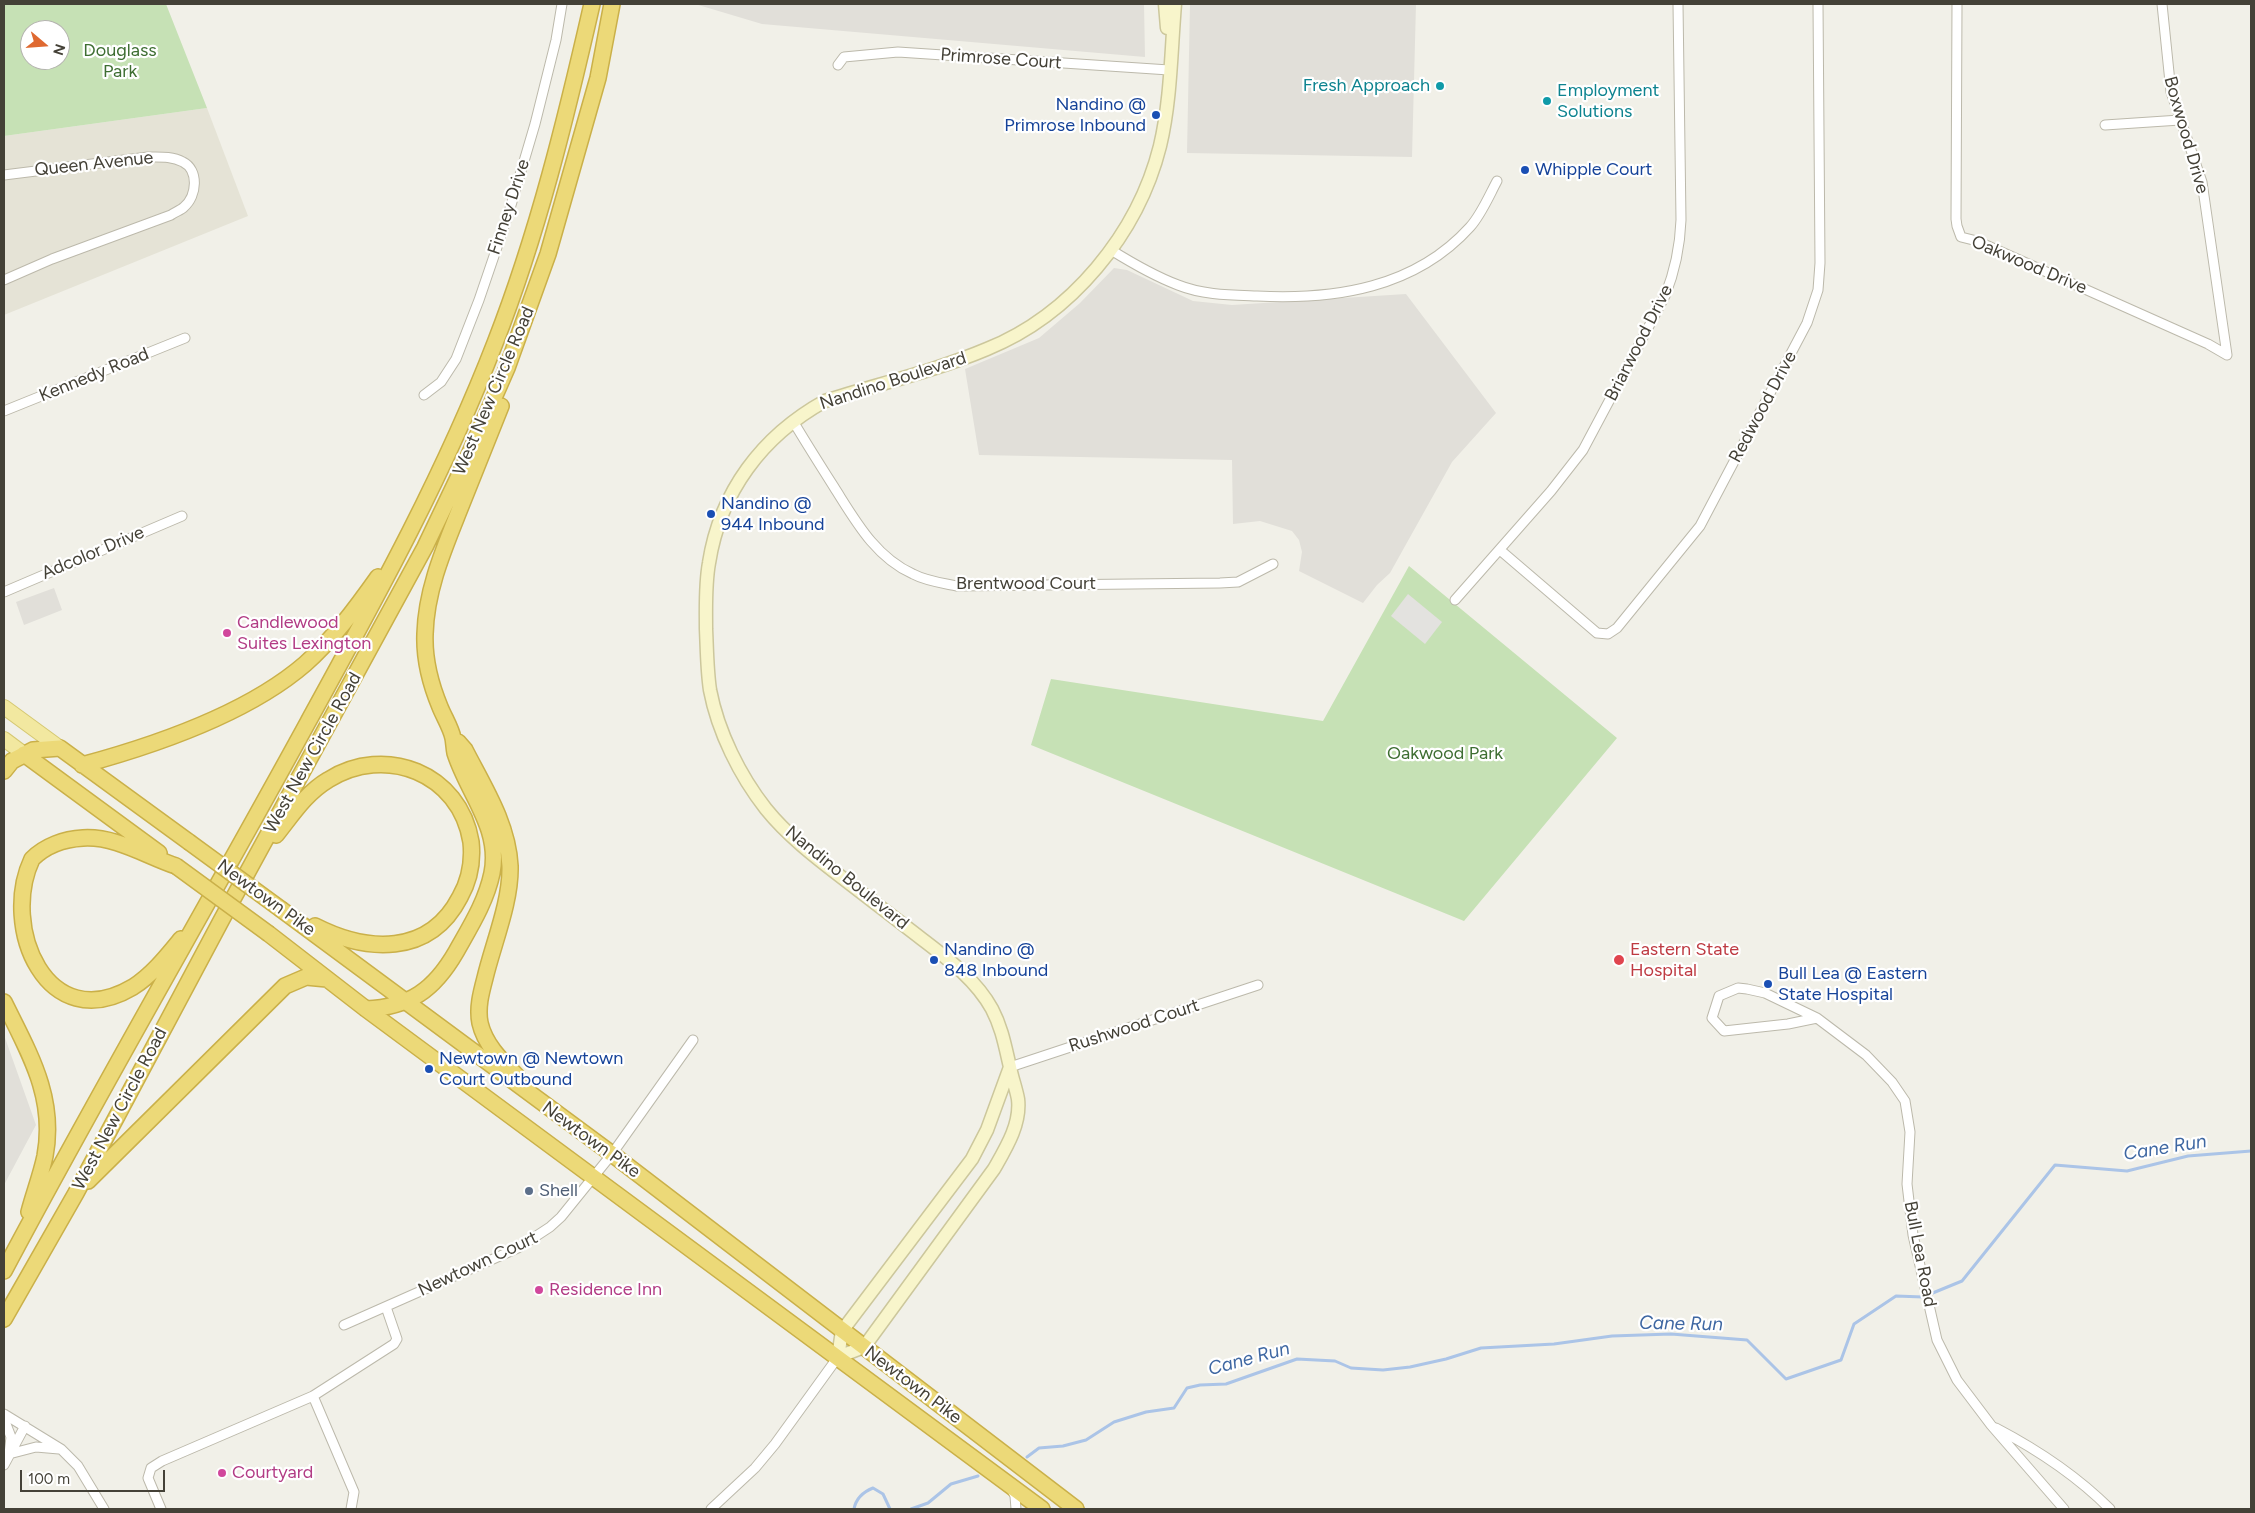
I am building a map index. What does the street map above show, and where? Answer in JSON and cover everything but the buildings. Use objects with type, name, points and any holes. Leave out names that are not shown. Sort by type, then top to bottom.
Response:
[{"type":"highway","points":[[568,110],[581,4]]},
{"type":"highway","points":[[568,110],[592,4]]},
{"type":"highway","name":"West New Circle Road","points":[[4,1319],[76,1193],[246,874],[425,547],[468,457],[507,368],[548,254],[585,129],[614,4]]},
{"type":"highway","name":"West New Circle Road","points":[[4,1270],[204,911],[412,529],[450,449],[495,343],[524,264],[568,110]]},
{"type":"highway","points":[[366,1008],[382,1008],[406,1003],[422,994],[435,981],[449,963],[485,896],[492,873],[494,852],[490,831],[455,752],[453,738],[430,680],[424,655],[428,604],[433,581],[504,398],[507,368]]},
{"type":"highway","points":[[82,765],[138,749],[191,728],[234,710],[282,682],[329,640],[375,582],[412,529]]},
{"type":"highway","points":[[453,738],[465,750],[495,808],[506,837],[510,865],[508,888],[479,1002],[480,1024],[491,1048],[500,1060],[567,1123]]},
{"type":"highway","points":[[4,771],[12,761],[24,754],[46,748],[60,748]]},
{"type":"highway","name":"Newtown Pike","points":[[60,748],[282,910],[567,1123],[612,1154],[1076,1509]]},
{"type":"highway","name":"Newtown Pike","points":[[24,754],[1042,1509]]},
{"type":"highway","points":[[246,874],[302,802],[327,780],[354,767],[381,764],[396,765],[424,774],[445,791],[462,815],[471,844],[471,860],[465,889],[456,905],[424,935],[407,942],[371,945],[333,935],[282,910]]},
{"type":"highway","points":[[8,898],[15,880],[26,865],[53,844],[68,840],[84,837],[118,842],[176,866]]},
{"type":"highway","points":[[20,964],[38,984],[53,994],[78,1000],[104,998],[133,986],[147,976],[168,956],[204,911]]},
{"type":"highway","points":[[76,1193],[285,986],[306,977],[328,979]]},
{"type":"highway","points":[[4,1002],[34,1063],[46,1101],[47,1131],[45,1154],[23,1234]]},
{"type":"main road","name":"Newtown Pike","points":[[4,707],[60,748]]},
{"type":"main road","name":"Newtown Pike","points":[[4,740],[24,754]]},
{"type":"street","name":"Finney Drive","points":[[424,395],[441,382],[456,359],[479,300],[509,212],[535,124],[556,40],[562,4]]},
{"type":"street","name":"Briarwood Drive","points":[[1455,600],[1500,550],[1583,450],[1665,296],[1675,270],[1680,246],[1681,220],[1678,4]]},
{"type":"street","name":"Redwood Drive","points":[[1500,550],[1597,633],[1604,635],[1616,628],[1676,558],[1704,520],[1807,323],[1818,290],[1820,263],[1818,4]]},
{"type":"street","name":"Oakwood Drive","points":[[1957,4],[1956,226],[1961,237],[1977,241],[2208,344],[2227,355]]},
{"type":"street","name":"Boxwood Drive","points":[[2162,4],[2169,81],[2180,120],[2197,164],[2205,197],[2227,355]]},
{"type":"street","name":"Nandino Boulevard","points":[[864,1348],[980,1189],[1011,1138],[1018,1109],[1008,1049],[1002,1030],[991,1007],[975,986],[950,961],[792,837],[766,809],[737,763],[717,717],[707,665],[707,571],[712,539],[720,517],[741,476],[772,438],[793,421],[825,401],[966,357],[1010,338],[1031,326],[1070,296],[1111,250],[1128,224],[1149,180],[1160,147],[1166,116],[1170,5]]},
{"type":"street","name":"Primrose Court","points":[[838,65],[844,57],[898,52],[1169,70]]},
{"type":"street","points":[[2105,125],[2180,120]]},
{"type":"street","name":"Queen Avenue","points":[[4,174],[148,156],[169,157],[186,163],[192,170],[194,179],[191,198],[178,211],[52,259],[4,280]]},
{"type":"street","points":[[1111,250],[1140,268],[1171,282],[1208,293],[1274,297],[1330,294],[1364,289],[1390,282],[1410,273],[1450,246],[1471,226],[1497,181]]},
{"type":"street","name":"Kennedy Road","points":[[4,411],[185,338]]},
{"type":"street","name":"Brentwood Court","points":[[793,421],[862,531],[877,549],[912,574],[932,580],[957,586],[1238,582],[1273,564]]},
{"type":"street","name":"Adcolor Drive","points":[[4,592],[182,516]]},
{"type":"street","name":"Rushwood Court","points":[[1010,1067],[1258,985]]},
{"type":"street","name":"Bull Lea Road","points":[[1817,1018],[1788,1024],[1724,1031],[1712,1018],[1719,996],[1738,988],[1765,993],[1817,1018],[1866,1055],[1885,1074],[1905,1101],[1910,1132],[1907,1184],[1916,1249],[1937,1340],[1957,1380],[1991,1425],[2064,1509]]},
{"type":"street","name":"Newtown Court","points":[[344,1325],[518,1248],[536,1238],[561,1217],[594,1177],[693,1040]]},
{"type":"street","name":"Nandino Boulevard","points":[[838,1357],[842,1331],[972,1159],[987,1130],[1010,1067]]},
{"type":"street","points":[[161,1509],[148,1478],[148,1472],[154,1465],[313,1396],[394,1344],[397,1339],[386,1306]]},
{"type":"street","points":[[711,1509],[755,1468],[776,1444],[838,1357],[864,1348]]},
{"type":"street","points":[[313,1396],[354,1492],[351,1509]]},
{"type":"street","points":[[4,1414],[62,1449],[78,1466],[104,1509]]},
{"type":"street","points":[[4,1419],[11,1437],[10,1454]]},
{"type":"street","name":"Bull Lea Road","points":[[1991,1425],[2041,1453],[2085,1484],[2110,1509]]},
{"type":"street","points":[[4,1465],[25,1426]]},
{"type":"street","points":[[10,1454],[36,1447],[62,1449]]},
{"type":"street","points":[[1008,1483],[1015,1496],[1016,1509]]},
{"type":"shaded area","points":[[695,4],[1144,4],[1145,57],[762,24]]},
{"type":"shaded area","points":[[1190,4],[1416,4],[1412,157],[1187,153]]},
{"type":"shaded area","points":[[207,108],[248,216],[4,315],[4,136]]},
{"type":"shaded area","points":[[1114,268],[1127,270],[1193,301],[1232,305],[1406,294],[1496,413],[1452,462],[1390,573],[1377,585],[1363,603],[1299,571],[1302,552],[1299,540],[1292,531],[1260,521],[1233,524],[1232,460],[979,455],[965,369],[1039,338],[1080,303]]},
{"type":"shaded area","points":[[54,588],[62,610],[24,625],[16,602]]},
{"type":"shaded area","points":[[1408,594],[1442,622],[1425,644],[1391,616]]},
{"type":"shaded area","points":[[4,1035],[36,1125],[4,1185]]},
{"type":"green space","name":"Douglass Park","points":[[4,4],[166,4],[207,108],[4,136]]},
{"type":"green space","name":"Oakwood Park","points":[[1409,566],[1617,738],[1464,921],[1031,745],[1051,679],[1323,721]]},
{"type":"waterway","name":"Cane Run","points":[[1027,1457],[1039,1448],[1063,1446],[1086,1440],[1114,1422],[1146,1412],[1174,1408],[1187,1388],[1200,1385],[1226,1384],[1297,1359],[1335,1361],[1351,1368],[1383,1370],[1410,1367],[1446,1359],[1481,1348],[1554,1344],[1612,1336],[1671,1334],[1747,1340],[1786,1379],[1841,1360],[1854,1324],[1896,1296],[1923,1297],[1962,1281],[2055,1165],[2127,1171],[2188,1156],[2251,1151]]},
{"type":"waterway","name":"Cane Run","points":[[911,1509],[928,1503],[951,1484],[978,1476]]},
{"type":"waterway","name":"Cane Run","points":[[854,1509],[860,1496],[873,1488],[883,1494],[890,1509]]},
{"type":"place","name":"Fresh Approach","points":[[1440,86]]},
{"type":"place","name":"Employment Solutions","points":[[1547,101]]},
{"type":"place","name":"Nandino @ Primrose Inbound","points":[[1156,115]]},
{"type":"place","name":"Whipple Court","points":[[1525,170]]},
{"type":"place","name":"Nandino @ 944 Inbound","points":[[711,514]]},
{"type":"place","name":"Candlewood Suites Lexington","points":[[227,633]]},
{"type":"place","name":"Nandino @ 848 Inbound","points":[[934,960]]},
{"type":"place","name":"Eastern State Hospital","points":[[1619,960]]},
{"type":"place","name":"Bull Lea @ Eastern State Hospital","points":[[1768,984]]},
{"type":"place","name":"Newtown @ Newtown Court Outbound","points":[[429,1069]]},
{"type":"place","name":"Shell","points":[[529,1191]]},
{"type":"place","name":"Residence Inn","points":[[539,1290]]},
{"type":"place","name":"Courtyard","points":[[222,1473]]}]
